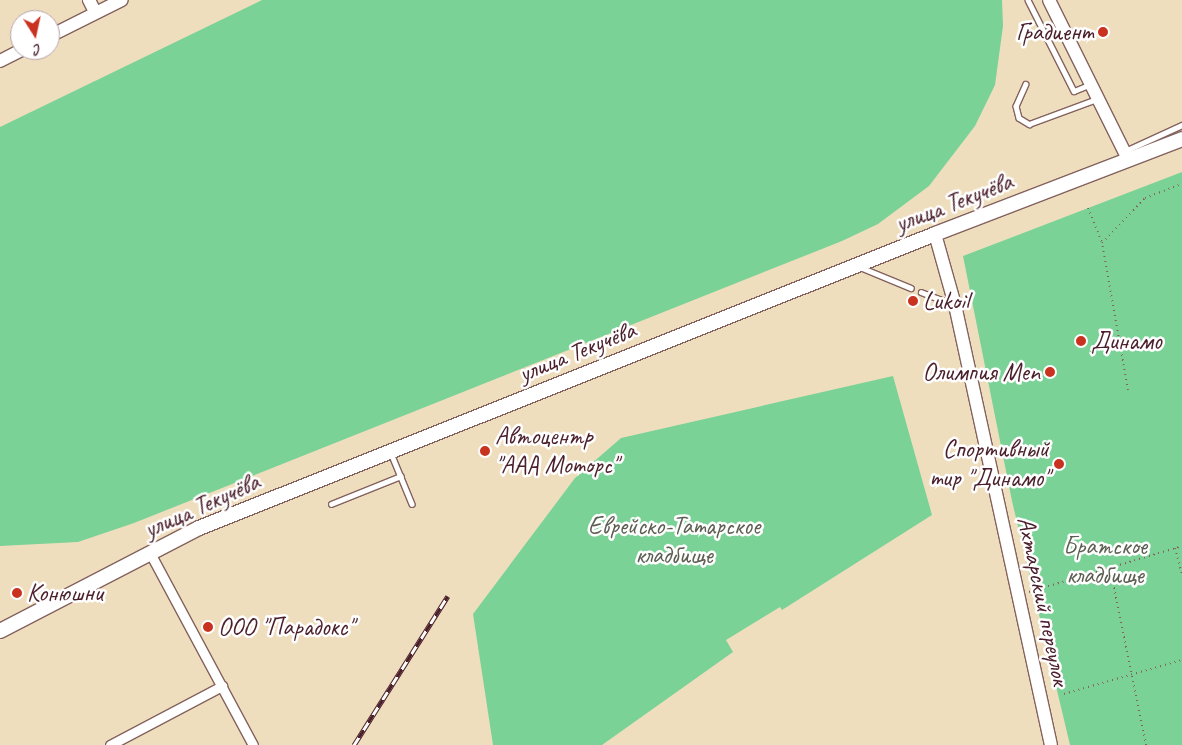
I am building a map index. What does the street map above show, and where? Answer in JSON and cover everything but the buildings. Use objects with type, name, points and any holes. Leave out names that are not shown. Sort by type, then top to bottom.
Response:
[{"type":"main road","name":"улица Текучёва","points":[[0,632],[199,528],[1126,156],[1182,139]]},
{"type":"street","points":[[89,0],[96,12]]},
{"type":"street","points":[[60,31],[122,0]]},
{"type":"street","points":[[1049,0],[1126,156]]},
{"type":"street","name":"Ахтарский переулок","points":[[935,234],[955,305],[1051,745]]},
{"type":"street","points":[[150,553],[253,745]]},
{"type":"street","points":[[110,745],[222,686]]},
{"type":"lane","points":[[1028,0],[1073,90],[1078,91],[1091,84]]},
{"type":"lane","points":[[1026,84],[1016,106],[1019,118],[1029,124],[1098,98]]},
{"type":"lane","points":[[1126,156],[1182,125]]},
{"type":"lane","points":[[857,265],[911,288]]},
{"type":"lane","points":[[921,292],[955,305]]},
{"type":"lane","points":[[390,451],[412,504]]},
{"type":"lane","points":[[331,504],[401,476]]},
{"type":"path","points":[[1102,243],[1145,198],[1182,184]]},
{"type":"path","points":[[1088,208],[1102,243],[1128,390]]},
{"type":"path","points":[[1018,596],[1182,546]]},
{"type":"path","points":[[1175,548],[1182,575]]},
{"type":"path","points":[[1110,568],[1130,675],[1146,745]]},
{"type":"path","points":[[1064,694],[1182,660]]},
{"type":"green space","points":[[262,0],[1002,0],[1003,26],[995,85],[975,126],[929,186],[878,224],[842,241],[134,523],[78,542],[0,546],[0,127]]},
{"type":"green space","name":"Братское кладбище","points":[[1182,172],[1182,745],[1070,745],[1012,501],[963,256]]},
{"type":"green space","name":"Еврейско-Татарское кладбище","points":[[893,376],[932,515],[782,610],[780,607],[726,640],[733,652],[602,745],[493,745],[473,614],[575,478],[621,438]]},
{"type":"railway","points":[[354,745],[448,596]]},
{"type":"place","name":"Градиент","points":[[1103,32]]},
{"type":"place","name":"Lukoil","points":[[913,301]]},
{"type":"place","name":"Динамо","points":[[1081,341]]},
{"type":"place","name":"Олимпия Men","points":[[1050,372]]},
{"type":"place","name":"Автоцентр \"ААА Моторс\"","points":[[485,451]]},
{"type":"place","name":"Спортивный тир \"Динамо\"","points":[[1059,464]]},
{"type":"place","name":"Конюшни","points":[[17,593]]},
{"type":"place","name":"ООО \"Парадокс\"","points":[[208,627]]}]
